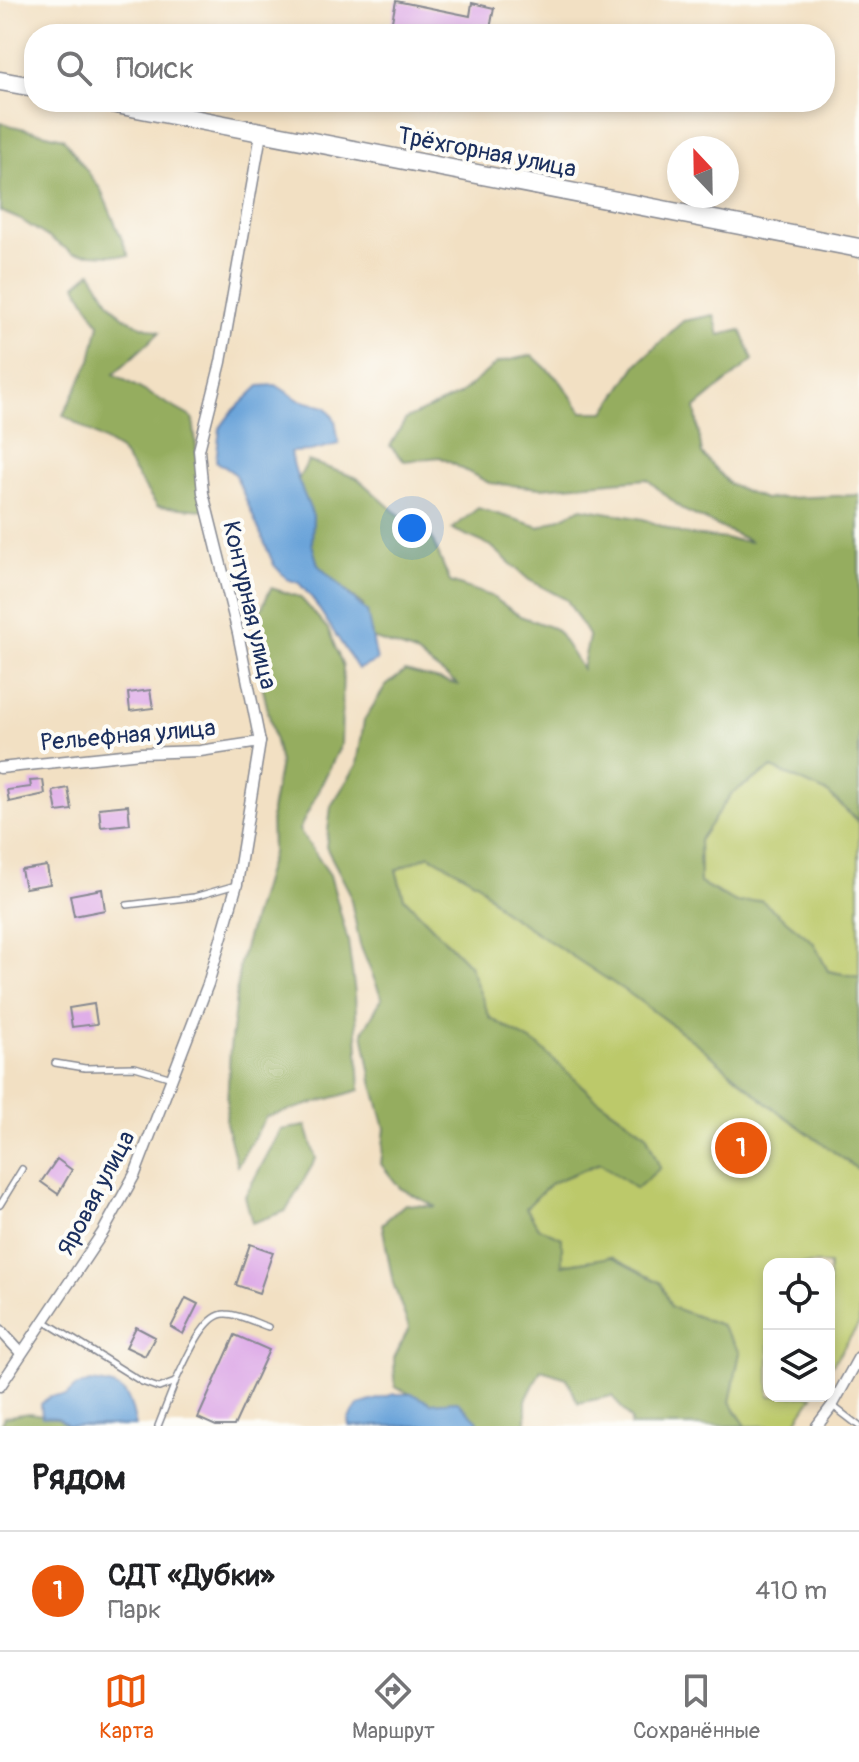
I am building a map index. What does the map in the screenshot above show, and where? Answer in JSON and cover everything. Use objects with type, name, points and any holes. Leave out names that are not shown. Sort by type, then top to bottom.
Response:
[{"type":"highway","points":[[0,81],[24,85]]},
{"type":"highway","name":"Трёхгорная улица","points":[[154,112],[859,248]]},
{"type":"street","name":"Контурная улица","points":[[173,1079],[208,984],[237,884],[260,742],[238,633],[203,493],[199,450],[221,362],[261,134]]},
{"type":"street","name":"Рельефная улица","points":[[0,768],[141,753],[200,751],[260,742]]},
{"type":"street","name":"Яровая улица","points":[[0,1386],[103,1232],[135,1174],[173,1079]]},
{"type":"street","points":[[0,1330],[21,1353]]},
{"type":"street","points":[[817,1426],[832,1406],[859,1357]]},
{"type":"lane","points":[[127,905],[194,897],[237,884]]},
{"type":"lane","points":[[55,1063],[85,1068],[135,1067],[173,1079]]},
{"type":"lane","points":[[0,1205],[22,1169]]},
{"type":"lane","points":[[158,1426],[175,1382],[206,1323],[214,1316],[226,1314],[268,1327]]},
{"type":"lane","points":[[43,1321],[142,1382],[159,1388],[175,1382]]},
{"type":"lane","points":[[832,1406],[859,1426]]},
{"type":"green space","points":[[0,123],[63,138],[101,190],[129,256],[73,253],[21,220],[0,211]]},
{"type":"green space","points":[[91,272],[118,311],[134,322],[160,332],[114,374],[193,418],[203,510],[157,506],[120,450],[63,415],[91,360],[99,324],[76,285]]},
{"type":"green space","points":[[714,315],[719,335],[741,330],[753,360],[695,408],[702,454],[729,484],[764,499],[859,495],[859,821],[828,793],[772,768],[732,793],[699,841],[700,883],[736,903],[761,900],[813,942],[828,971],[859,977],[859,1170],[769,1105],[700,1046],[633,996],[502,910],[478,883],[429,855],[396,870],[404,898],[469,965],[490,1018],[539,1046],[594,1097],[646,1134],[660,1168],[636,1189],[600,1163],[551,1183],[526,1208],[539,1228],[562,1238],[562,1265],[611,1257],[661,1283],[671,1307],[721,1325],[740,1352],[730,1402],[746,1426],[630,1426],[631,1420],[612,1396],[578,1403],[567,1378],[541,1370],[526,1400],[526,1426],[475,1426],[477,1421],[457,1401],[431,1403],[395,1387],[394,1358],[409,1328],[393,1283],[382,1224],[405,1204],[436,1207],[400,1188],[381,1164],[385,1128],[363,1032],[382,998],[360,945],[349,891],[326,847],[331,806],[357,765],[364,720],[386,686],[405,671],[459,685],[413,652],[369,637],[363,605],[311,563],[298,480],[308,461],[357,478],[394,511],[431,536],[450,582],[491,596],[520,616],[556,629],[582,669],[589,637],[567,600],[529,580],[491,546],[452,529],[478,508],[540,527],[582,508],[643,519],[683,534],[752,542],[683,510],[647,479],[541,488],[489,483],[440,457],[404,461],[390,446],[406,419],[459,395],[497,363],[532,355],[561,382],[582,412],[605,412],[637,364],[683,321]]},
{"type":"green space","points":[[271,588],[300,597],[328,629],[343,667],[341,745],[299,830],[330,875],[348,941],[355,994],[360,1090],[266,1117],[237,1166],[226,1123],[230,1049],[240,962],[272,853],[271,811],[280,763],[263,689],[259,614]]},
{"type":"green space","points":[[773,768],[828,793],[859,823],[859,977],[828,971],[813,942],[700,883],[699,840],[732,793]]},
{"type":"green space","points":[[429,855],[478,883],[502,910],[633,996],[700,1046],[769,1105],[859,1170],[859,1324],[835,1361],[835,1258],[763,1258],[763,1402],[809,1402],[793,1426],[746,1426],[730,1402],[740,1352],[721,1325],[671,1307],[611,1257],[561,1265],[526,1207],[551,1183],[600,1163],[660,1168],[646,1134],[594,1097],[539,1046],[490,1018],[469,965],[404,898],[396,870]]},
{"type":"green space","points":[[306,1126],[316,1159],[286,1211],[252,1223],[245,1196],[281,1130]]},
{"type":"green space","points":[[30,1413],[58,1418],[69,1426],[0,1426],[4,1417]]},
{"type":"water","points":[[276,385],[299,400],[326,407],[335,420],[339,444],[290,452],[313,516],[312,544],[318,565],[367,612],[377,661],[358,669],[312,598],[299,583],[287,579],[274,565],[235,474],[216,461],[220,428],[231,413],[259,386]]},
{"type":"water","points":[[90,1382],[119,1388],[124,1392],[136,1426],[69,1426],[58,1418],[42,1417],[41,1404],[50,1396],[66,1396],[75,1387]]},
{"type":"water","points":[[394,1394],[413,1394],[431,1403],[457,1401],[478,1421],[475,1426],[349,1426],[348,1420],[358,1405]]},
{"type":"building","points":[[396,1],[470,16],[472,3],[494,8],[491,24],[391,24]]},
{"type":"building","points":[[150,690],[153,708],[130,711],[128,693]]},
{"type":"building","points":[[43,780],[45,794],[9,802],[7,790],[31,787],[30,781]]},
{"type":"building","points":[[68,788],[72,810],[57,812],[53,791]]},
{"type":"building","points":[[128,805],[130,824],[101,827],[99,808]]},
{"type":"building","points":[[47,866],[50,884],[25,888],[21,870]]},
{"type":"building","points":[[102,889],[105,910],[74,916],[70,895]]},
{"type":"building","points":[[94,1004],[97,1024],[72,1027],[69,1008]]},
{"type":"building","points":[[57,1159],[72,1170],[58,1194],[41,1182]]},
{"type":"building","points":[[250,1244],[273,1252],[259,1293],[236,1285]]},
{"type":"building","points":[[186,1298],[198,1304],[183,1334],[171,1327]]},
{"type":"building","points":[[136,1327],[155,1337],[145,1356],[126,1347]]},
{"type":"building","points":[[235,1335],[269,1350],[234,1426],[216,1426],[198,1418]]},
{"type":"place","name":"СДТ «Дубки»","points":[[741,1148]]}]
